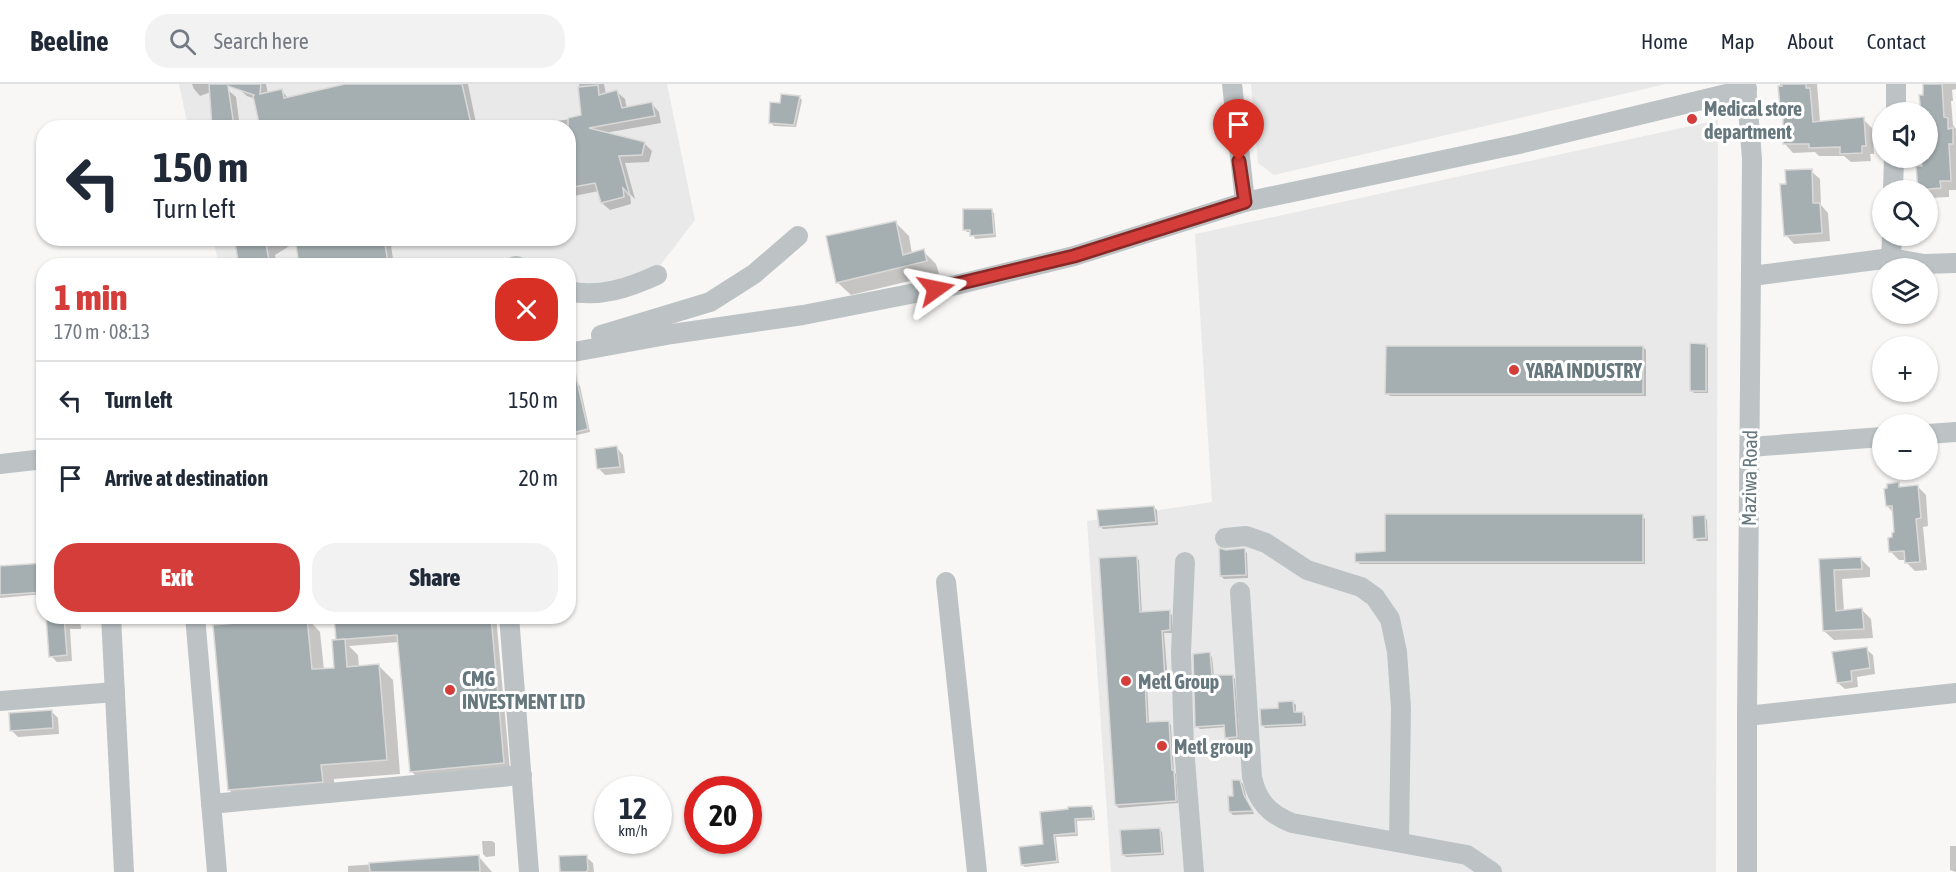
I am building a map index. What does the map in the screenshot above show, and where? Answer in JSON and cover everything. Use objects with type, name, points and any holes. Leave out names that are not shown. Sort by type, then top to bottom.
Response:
[{"type":"street","points":[[1232,84],[1245,202]]},
{"type":"street","points":[[1896,84],[1896,102]]},
{"type":"street","points":[[576,350],[803,315],[956,285],[1074,256],[1245,202],[1519,144],[1747,86]]},
{"type":"street","name":"Maziwa Road","points":[[1747,86],[1752,159],[1747,872]]},
{"type":"street","points":[[576,347],[598,337],[710,302],[754,274],[798,236]]},
{"type":"street","points":[[1891,258],[1892,246]]},
{"type":"street","points":[[1752,276],[1872,260]]},
{"type":"street","points":[[1938,264],[1956,263]]},
{"type":"street","points":[[576,293],[583,294],[626,288],[657,275]]},
{"type":"street","points":[[1938,433],[1956,432]]},
{"type":"street","points":[[1750,447],[1872,438]]},
{"type":"street","points":[[0,464],[36,460]]},
{"type":"street","points":[[1225,538],[1246,537],[1266,543],[1307,570],[1361,587],[1375,597],[1390,619],[1397,652],[1401,708],[1399,842]]},
{"type":"street","points":[[1185,561],[1181,652],[1184,747],[1194,872]]},
{"type":"street","points":[[946,582],[977,872]]},
{"type":"street","points":[[1240,591],[1252,777],[1257,796],[1270,811],[1280,819],[1292,823],[1467,855],[1492,872]]},
{"type":"street","points":[[111,624],[124,872]]},
{"type":"street","points":[[196,624],[217,872]]},
{"type":"street","points":[[510,624],[529,872]]},
{"type":"street","points":[[0,701],[115,692]]},
{"type":"street","points":[[1747,716],[1956,693]]},
{"type":"street","points":[[211,804],[522,775]]},
{"type":"shaded area","points":[[179,84],[667,84],[695,220],[652,276],[576,293],[576,258],[217,258],[215,246],[576,246],[576,120],[187,120]]},
{"type":"shaded area","points":[[1251,84],[1666,84],[1274,175],[1258,163]]},
{"type":"shaded area","points":[[1718,120],[1716,872],[1111,872],[1087,521],[1212,502],[1195,234]]},
{"type":"building","points":[[209,84],[261,84],[260,94],[282,89],[284,98],[345,84],[462,84],[470,120],[258,120],[254,95],[228,86],[233,120],[211,120]]},
{"type":"building","points":[[1806,84],[1806,88],[1810,88],[1813,122],[1864,117],[1866,146],[1862,146],[1862,153],[1840,154],[1840,147],[1809,148],[1809,144],[1783,144],[1783,106],[1780,106],[1778,86]]},
{"type":"building","points":[[1923,84],[1942,84],[1944,117],[1948,118],[1948,129],[1953,128],[1953,144],[1949,144],[1951,181],[1940,181],[1941,188],[1938,188],[1938,180],[1917,180],[1916,168],[1938,168],[1938,102],[1920,102],[1919,95],[1923,95]]},
{"type":"building","points":[[598,85],[599,95],[617,90],[622,108],[652,102],[655,116],[589,128],[645,142],[642,155],[619,156],[630,196],[623,188],[624,197],[601,203],[595,183],[576,187],[576,120],[568,120],[568,118],[581,115],[578,87]]},
{"type":"building","points":[[781,94],[800,96],[794,125],[769,123],[770,102],[780,103]]},
{"type":"building","points":[[1812,169],[1813,203],[1820,203],[1822,233],[1784,236],[1780,184],[1786,184],[1785,170]]},
{"type":"building","points":[[963,209],[992,209],[994,234],[970,236],[970,230],[963,230]]},
{"type":"building","points":[[896,221],[903,255],[924,249],[927,261],[836,283],[826,236]]},
{"type":"building","points":[[235,246],[266,246],[269,258],[238,258]]},
{"type":"building","points":[[296,246],[385,246],[387,258],[298,258]]},
{"type":"building","name":"YARA INDUSTRY","points":[[1690,343],[1706,344],[1706,391],[1690,391]]},
{"type":"building","name":"YARA INDUSTRY","points":[[1386,346],[1643,346],[1643,394],[1385,394]]},
{"type":"building","points":[[576,377],[588,429],[576,432]]},
{"type":"building","points":[[617,446],[620,467],[597,469],[595,449]]},
{"type":"building","points":[[1899,482],[1899,487],[1918,485],[1921,518],[1916,519],[1920,562],[1905,563],[1904,551],[1889,552],[1888,538],[1892,537],[1894,532],[1892,506],[1886,506],[1884,489],[1887,488],[1887,484]]},
{"type":"building","points":[[1154,506],[1156,522],[1099,527],[1097,510]]},
{"type":"building","points":[[1385,514],[1643,514],[1643,562],[1355,562],[1355,553],[1385,551]]},
{"type":"building","points":[[1705,515],[1706,538],[1693,539],[1692,516]]},
{"type":"building","points":[[1219,548],[1226,550],[1245,548],[1246,575],[1220,576]]},
{"type":"building","name":"Metl Group","points":[[1137,556],[1140,612],[1170,610],[1170,630],[1162,631],[1165,679],[1145,680],[1147,722],[1169,721],[1176,801],[1115,805],[1099,558]]},
{"type":"building","points":[[1861,557],[1862,569],[1834,570],[1836,611],[1862,608],[1864,629],[1823,631],[1819,559]]},
{"type":"building","points":[[36,564],[36,593],[0,595],[0,566]]},
{"type":"building","points":[[47,624],[65,624],[67,655],[49,657]]},
{"type":"building","points":[[308,624],[312,669],[334,668],[332,640],[345,639],[347,667],[379,664],[387,760],[321,765],[323,782],[228,790],[213,625]]},
{"type":"building","name":"CMG INVESTMENT LTD","points":[[335,624],[492,624],[504,763],[410,772],[397,635],[336,640]]},
{"type":"building","points":[[1867,647],[1870,668],[1851,671],[1852,681],[1837,683],[1832,652]]},
{"type":"building","points":[[1210,652],[1212,675],[1233,675],[1237,737],[1225,738],[1224,725],[1195,727],[1193,654]]},
{"type":"building","name":"Metl Group","points":[[1293,701],[1294,712],[1303,712],[1303,724],[1261,726],[1260,709],[1278,708],[1278,702]]},
{"type":"building","points":[[52,710],[53,728],[10,731],[9,713]]},
{"type":"building","points":[[1232,780],[1240,780],[1244,795],[1253,811],[1229,812],[1228,796],[1233,796]]},
{"type":"building","points":[[1092,806],[1093,818],[1075,819],[1076,833],[1054,835],[1057,861],[1021,865],[1019,847],[1043,844],[1040,812]]},
{"type":"building","points":[[1160,828],[1162,853],[1122,855],[1120,830]]},
{"type":"building","points":[[479,855],[480,872],[370,872],[369,863]]},
{"type":"building","points":[[587,855],[588,870],[586,872],[560,872],[559,856]]},
{"type":"place","name":"Medical store department","points":[[1692,119]]},
{"type":"place","name":"YARA INDUSTRY","points":[[1514,370]]},
{"type":"place","name":"Metl Group","points":[[1126,681]]},
{"type":"place","name":"CMG INVESTMENT LTD","points":[[450,690]]},
{"type":"place","name":"Metl group","points":[[1162,746]]},
{"type":"route","points":[[936,289],[1074,256],[1245,202],[1239,161]]}]
